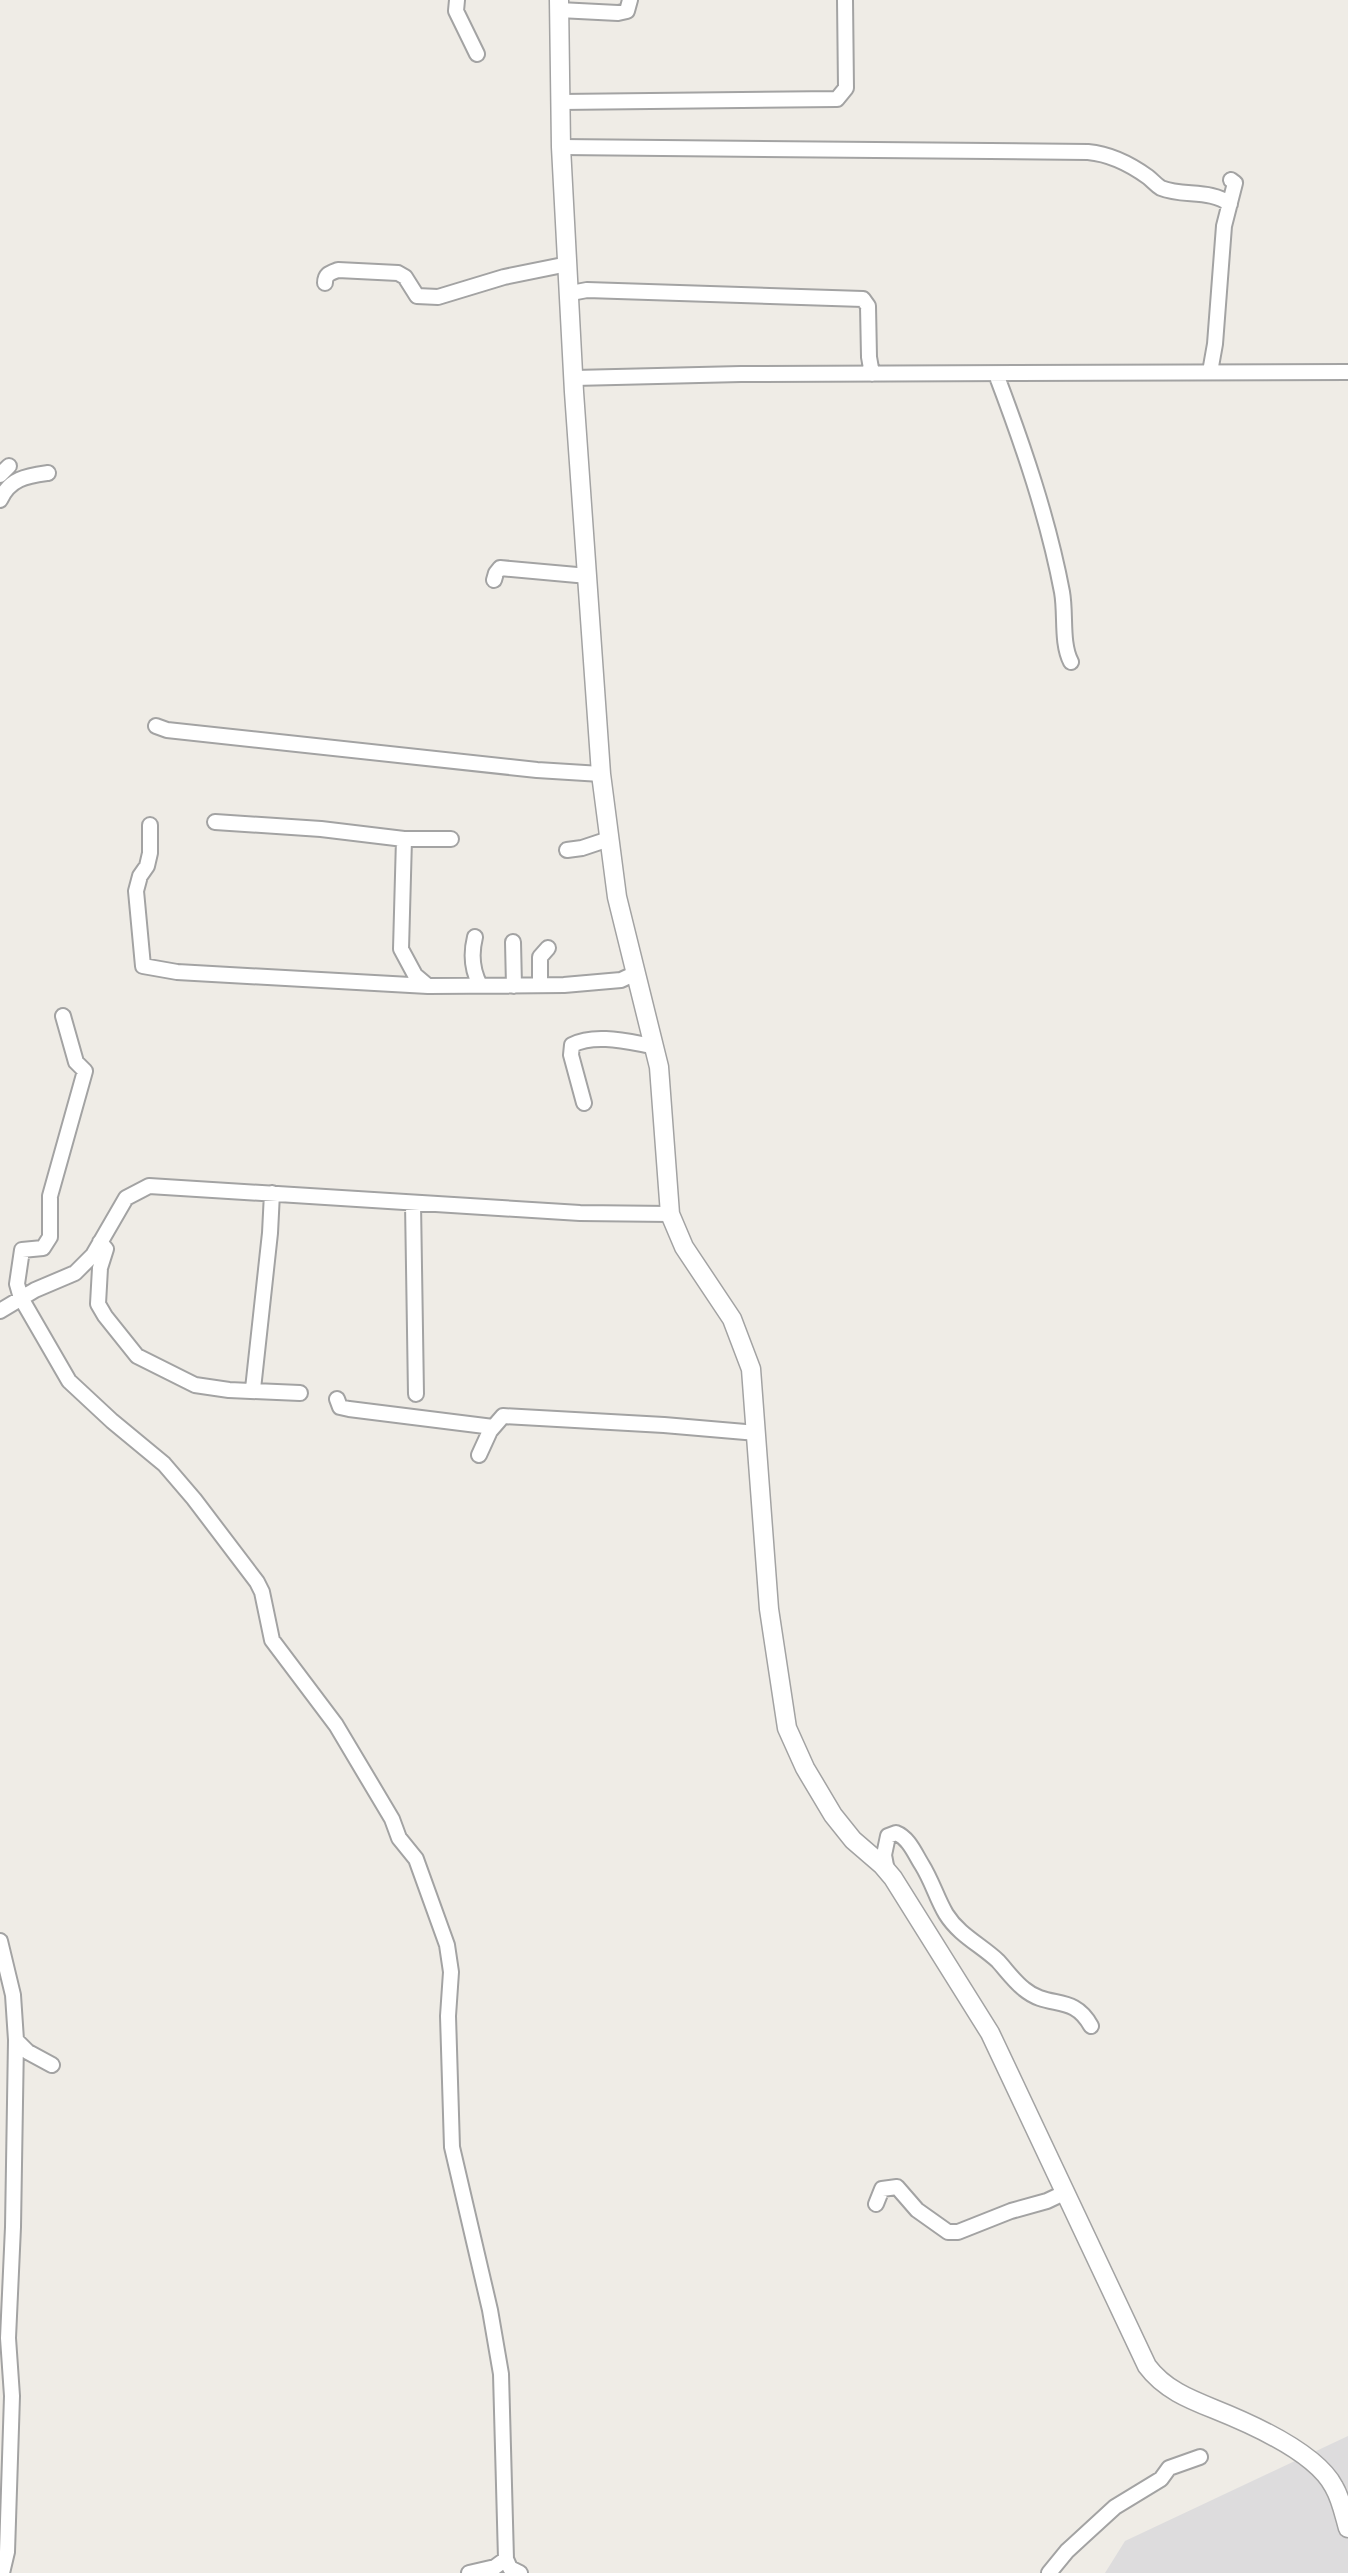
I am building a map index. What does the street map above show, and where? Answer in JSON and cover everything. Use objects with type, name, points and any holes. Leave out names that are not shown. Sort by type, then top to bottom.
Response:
[{"type":"street","points":[[457,0],[456,11],[477,54]]},
{"type":"street","points":[[630,0],[627,11],[618,13],[559,5],[561,148],[601,774],[617,897],[662,1094],[670,1214],[684,1247],[732,1319],[751,1369],[769,1608],[787,1728],[805,1768],[833,1815],[853,1840],[887,1871],[990,2033],[1147,2367],[1156,2378],[1191,2400],[1246,2422],[1282,2441],[1317,2466],[1335,2487],[1348,2528]]},
{"type":"street","points":[[560,102],[837,99],[846,88],[845,0]]},
{"type":"street","points":[[561,148],[1088,152],[1113,158],[1151,179],[1158,187],[1209,195],[1230,204]]},
{"type":"street","points":[[1210,372],[1215,344],[1224,226],[1235,183],[1231,180]]},
{"type":"street","points":[[325,283],[325,277],[329,273],[338,270],[398,273],[405,277],[417,296],[438,297],[504,277],[568,264]]},
{"type":"street","points":[[570,293],[587,290],[863,299],[868,306],[869,357],[873,374]]},
{"type":"street","points":[[574,378],[626,375],[1348,372]]},
{"type":"street","points":[[996,374],[1046,524],[1063,594],[1065,630],[1071,662]]},
{"type":"street","points":[[0,501],[10,484],[19,478],[48,473]]},
{"type":"street","points":[[494,580],[500,568],[588,576]]},
{"type":"street","points":[[156,726],[167,730],[307,746],[547,771],[601,774]]},
{"type":"street","points":[[215,822],[307,828],[404,839],[451,839]]},
{"type":"street","points":[[150,825],[150,853],[147,866],[139,876],[136,891],[143,966],[177,972],[428,986],[514,986],[621,981],[636,974]]},
{"type":"street","points":[[404,839],[401,949],[415,975],[428,986]]},
{"type":"street","points":[[567,849],[582,848],[609,839]]},
{"type":"street","points":[[475,937],[473,959],[480,985]]},
{"type":"street","points":[[513,942],[514,986]]},
{"type":"street","points":[[540,985],[540,957],[548,948]]},
{"type":"street","points":[[63,1016],[76,1062],[85,1071],[50,1196],[50,1237],[43,1248],[22,1250],[17,1283],[21,1298],[69,1381],[164,1464],[257,1582],[272,1640],[336,1725],[392,1819],[399,1838],[416,1859],[447,1945],[451,1972],[448,2016],[452,2147],[490,2310],[501,2374],[506,2559],[510,2568],[520,2573]]},
{"type":"street","points":[[584,1103],[571,1055],[572,1045],[579,1041],[595,1039],[653,1046]]},
{"type":"street","points":[[0,1311],[21,1298],[75,1273],[93,1255],[126,1198],[149,1186],[580,1213],[670,1214]]},
{"type":"street","points":[[253,1389],[272,1193]]},
{"type":"street","points":[[413,1203],[416,1394]]},
{"type":"street","points":[[100,1242],[106,1249],[100,1268],[98,1304],[137,1356],[195,1385],[229,1390],[300,1393]]},
{"type":"street","points":[[337,1399],[340,1407],[349,1409],[493,1427]]},
{"type":"street","points":[[479,1455],[493,1427],[503,1416],[757,1433]]},
{"type":"street","points":[[887,1871],[884,1855],[888,1836],[896,1833],[903,1836],[915,1853],[946,1913],[957,1928],[987,1951],[1017,1984],[1034,1998],[1072,2005],[1091,2026]]},
{"type":"street","points":[[0,1941],[13,1995],[16,2040],[14,2214],[8,2338],[12,2396],[7,2553],[2,2573]]},
{"type":"street","points":[[16,2040],[27,2052],[52,2065]]},
{"type":"street","points":[[876,2204],[881,2189],[897,2187],[917,2210],[948,2232],[958,2232],[1066,2192]]},
{"type":"street","points":[[1049,2573],[1066,2551],[1115,2507],[1161,2479],[1169,2468],[1200,2457]]},
{"type":"street","points":[[469,2573],[495,2567],[506,2559]]},
{"type":"shaded area","points":[[1348,2436],[1348,2573],[1105,2573],[1125,2541]]}]
